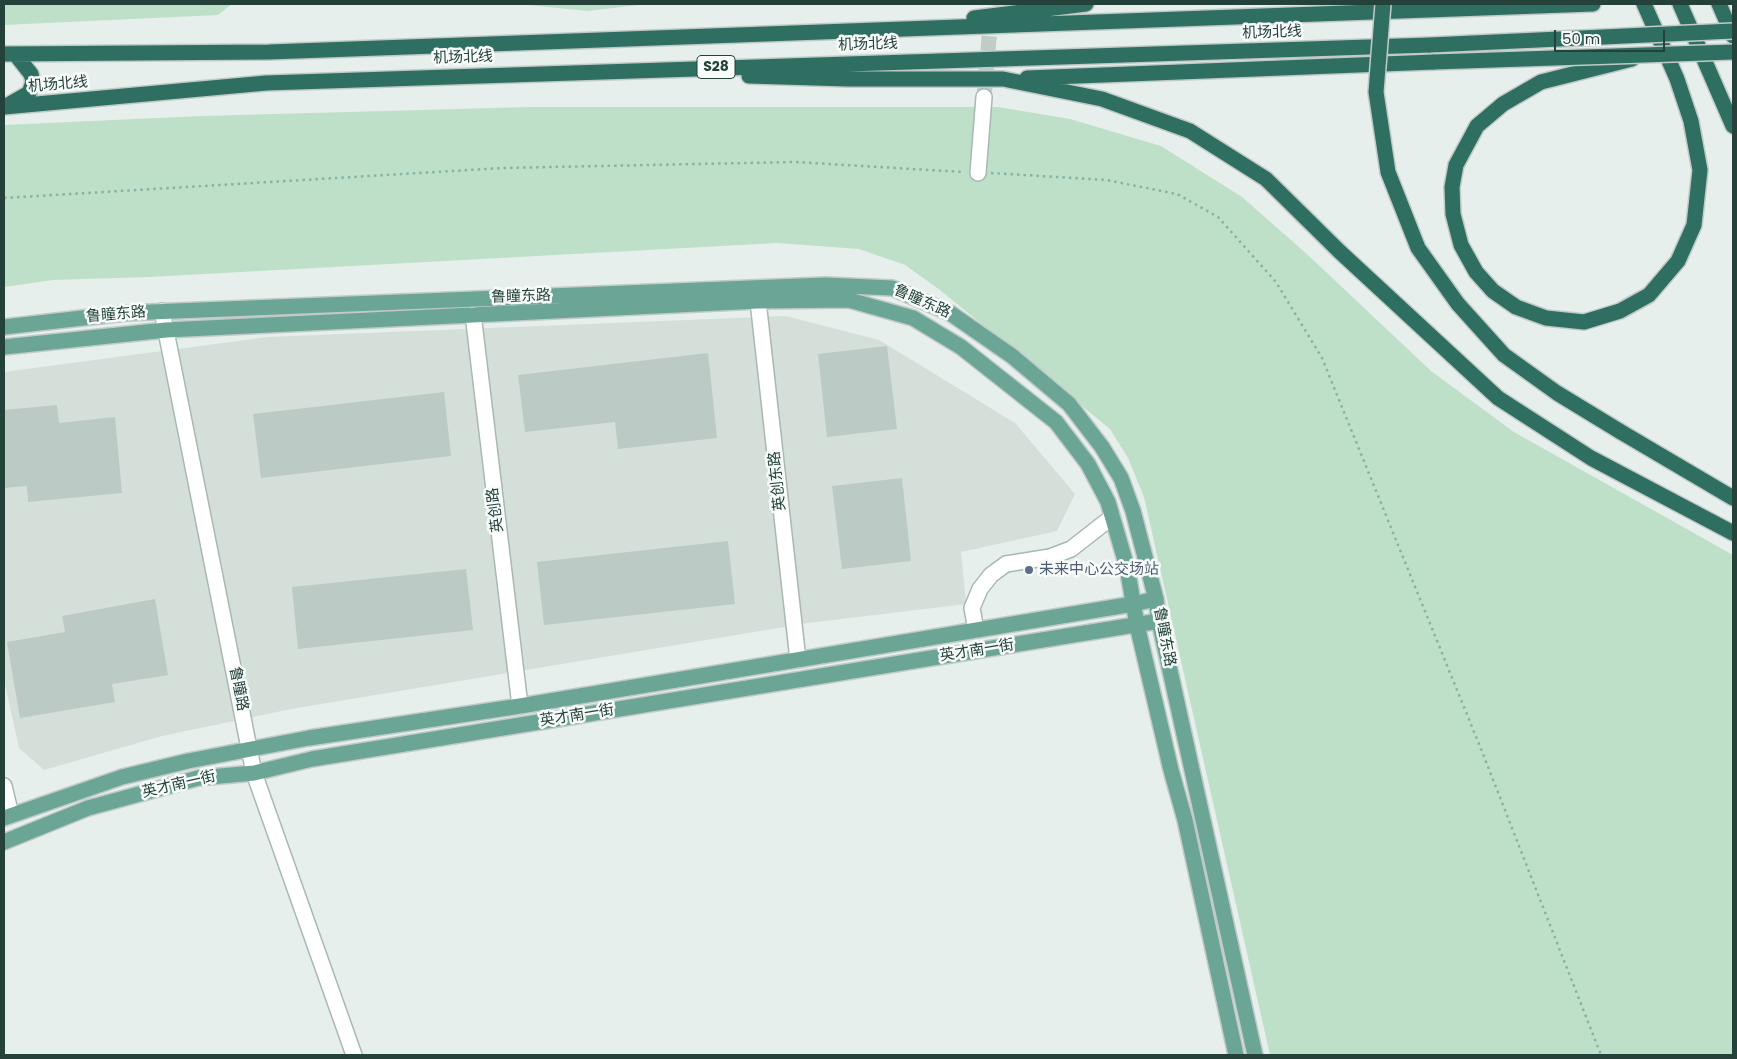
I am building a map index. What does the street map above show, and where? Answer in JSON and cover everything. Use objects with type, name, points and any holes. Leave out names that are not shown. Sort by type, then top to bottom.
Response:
[{"type":"highway","points":[[882,30],[1086,4]]},
{"type":"highway","points":[[1383,4],[1376,92],[1388,172],[1418,248],[1458,304],[1504,355],[1556,393],[1733,498]]},
{"type":"highway","name":"机场北线","points":[[10,55],[269,52],[1593,4]]},
{"type":"highway","points":[[1644,4],[1691,120],[1700,170],[1694,225],[1678,261],[1648,294],[1620,311],[1584,322],[1546,318],[1516,307],[1493,291],[1476,272],[1461,244],[1453,214],[1452,187],[1456,165],[1477,126],[1503,104],[1541,82],[1644,56]]},
{"type":"highway","points":[[1680,4],[1733,126]]},
{"type":"highway","points":[[1719,4],[1733,36]]},
{"type":"highway","name":"机场北线","points":[[4,107],[266,83],[613,70],[1430,45],[1733,31]]},
{"type":"highway","points":[[613,70],[848,79],[1003,79],[1733,52]]},
{"type":"highway","points":[[4,107],[29,93],[33,82],[31,74],[10,55]]},
{"type":"highway","points":[[1003,79],[1102,99],[1190,132],[1266,179],[1339,251],[1498,398],[1591,458],[1733,533]]},
{"type":"main road","name":"鲁瞳东路","points":[[4,327],[126,313],[162,311],[825,285],[892,288],[950,313],[1012,356],[1069,404],[1102,448],[1121,478],[1133,511],[1156,599],[1159,621],[1255,1055]]},
{"type":"main road","name":"鲁瞳东路","points":[[4,347],[166,330],[758,301],[849,300],[913,318],[961,347],[1056,422],[1097,478],[1112,517],[1127,567],[1137,625],[1171,770],[1185,820],[1236,1055]]},
{"type":"main road","name":"英才南一街","points":[[7,817],[122,777],[188,761],[249,751],[309,738],[520,706],[1156,599]]},
{"type":"main road","name":"英才南一街","points":[[4,842],[88,808],[198,778],[254,773],[312,759],[1159,621]]},
{"type":"street","points":[[978,173],[984,98]]},
{"type":"street","name":"英创东路","points":[[758,301],[798,660]]},
{"type":"street","name":"鲁瞳路","points":[[162,311],[254,773],[354,1055]]},
{"type":"street","name":"英创路","points":[[473,314],[520,706]]},
{"type":"street","points":[[976,630],[972,608],[980,589],[991,576],[1006,564],[1050,557],[1071,549],[1112,517]]},
{"type":"street","points":[[4,786],[7,817]]},
{"type":"shaded area","points":[[786,316],[879,340],[1015,423],[1075,494],[1057,531],[961,552],[966,604],[808,623],[291,709],[162,736],[44,770],[19,748],[4,680],[4,372],[268,337]]},
{"type":"green space","points":[[4,4],[232,4],[218,15],[4,25]]},
{"type":"green space","points":[[518,4],[647,4],[588,11]]},
{"type":"green space","points":[[531,107],[998,107],[1070,119],[1161,146],[1242,197],[1308,255],[1431,371],[1514,432],[1733,555],[1733,1055],[1270,1055],[1144,497],[1128,458],[1110,429],[940,290],[905,265],[859,249],[777,243],[149,277],[53,280],[4,287],[4,125],[201,116]]},
{"type":"building","points":[[887,346],[897,429],[827,437],[818,354]]},
{"type":"building","points":[[708,353],[717,438],[618,449],[615,422],[525,432],[518,375]]},
{"type":"building","points":[[444,392],[451,456],[261,478],[253,414]]},
{"type":"building","points":[[57,405],[59,423],[115,417],[122,493],[28,502],[27,486],[4,488],[4,410]]},
{"type":"building","points":[[902,478],[911,561],[842,569],[832,486]]},
{"type":"building","points":[[728,541],[735,604],[544,625],[537,562]]},
{"type":"building","points":[[466,569],[473,630],[298,649],[292,587]]},
{"type":"building","points":[[155,599],[168,675],[112,684],[115,702],[20,718],[7,642],[65,632],[62,616]]},
{"type":"tunnel","points":[[984,97],[992,4]]},
{"type":"place","name":"未来中心公交场站","points":[[1029,570]]}]
